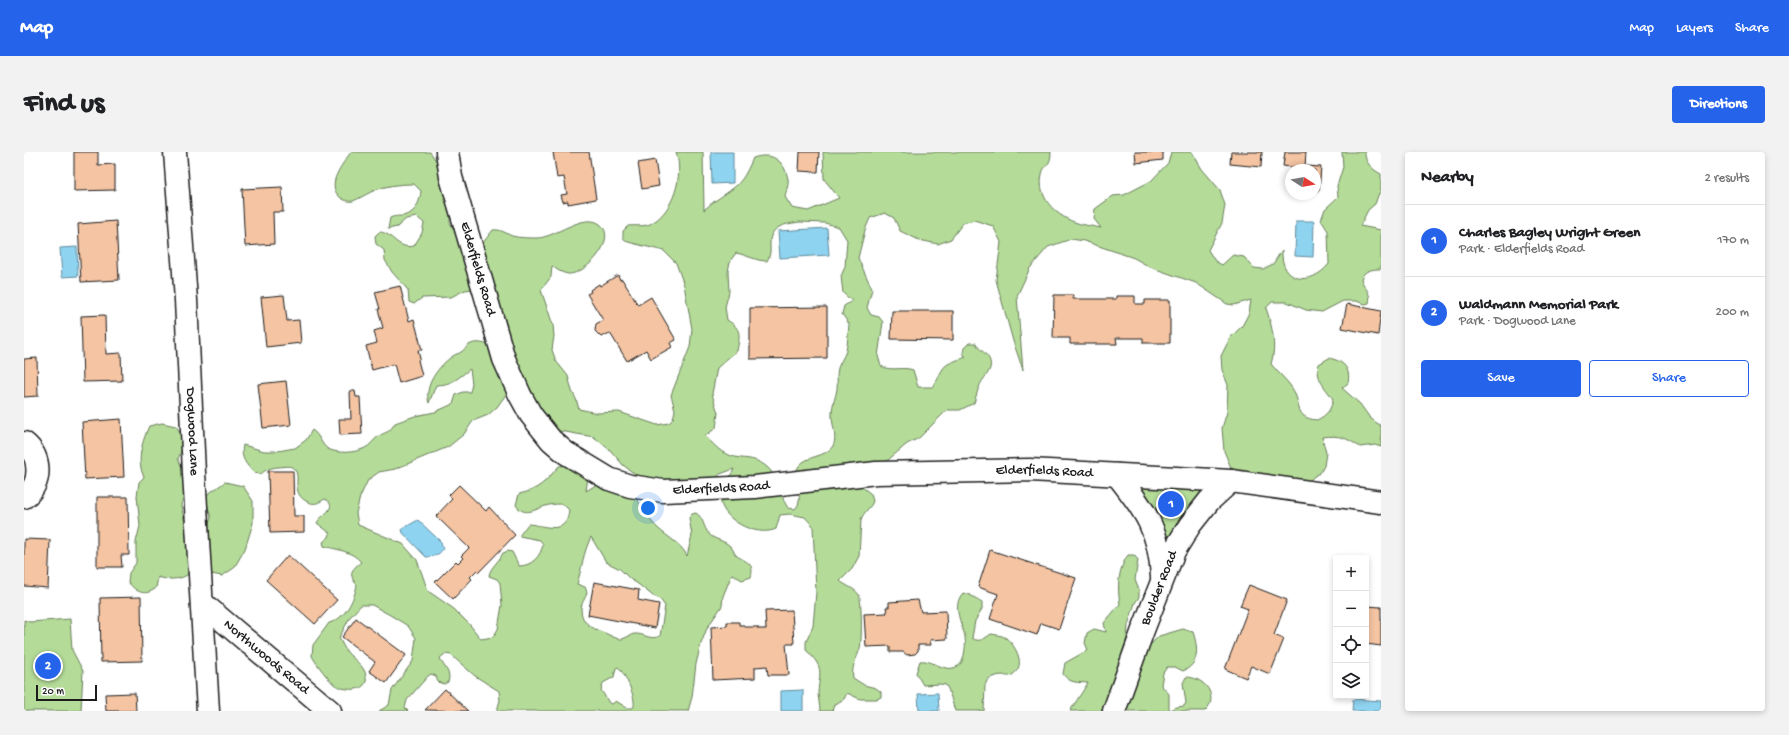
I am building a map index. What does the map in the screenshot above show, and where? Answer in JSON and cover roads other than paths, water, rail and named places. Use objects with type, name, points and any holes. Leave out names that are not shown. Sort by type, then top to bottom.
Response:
[{"type":"street","name":"Dogwood Lane","points":[[175,152],[186,300],[194,473],[208,711]]},
{"type":"street","name":"Elderfields Road","points":[[447,152],[451,177],[500,344],[508,370],[520,395],[531,415],[551,440],[566,453],[609,479],[630,486],[663,491],[755,487],[876,473],[1030,470],[1231,481],[1381,502]]},
{"type":"street","points":[[24,443],[33,453],[37,464],[38,475],[34,486],[24,498]]},
{"type":"street","points":[[1118,475],[1138,502],[1155,532],[1161,556],[1162,579]]},
{"type":"street","name":"Boulder Road","points":[[1114,711],[1162,579],[1174,551],[1190,524],[1209,501],[1231,481]]},
{"type":"street","name":"Northwoods Road","points":[[202,603],[330,711]]},
{"type":"water","points":[[711,152],[733,152],[733,183],[712,184]]},
{"type":"water","points":[[1296,221],[1314,221],[1313,257],[1295,256]]},
{"type":"water","points":[[827,228],[829,255],[780,258],[778,231]]},
{"type":"water","points":[[77,247],[78,276],[62,277],[60,248]]},
{"type":"water","points":[[418,520],[441,542],[443,549],[438,554],[426,557],[403,533],[402,529]]},
{"type":"water","points":[[803,690],[803,711],[781,711],[781,691]]},
{"type":"water","points":[[938,693],[939,711],[919,711],[918,694]]},
{"type":"water","points":[[1353,699],[1381,701],[1381,711],[1352,711]]},
{"type":"place","name":"Charles Bagley Wright Green","points":[[1171,504]]},
{"type":"place","name":"Waldmann Memorial Park","points":[[48,666]]}]
